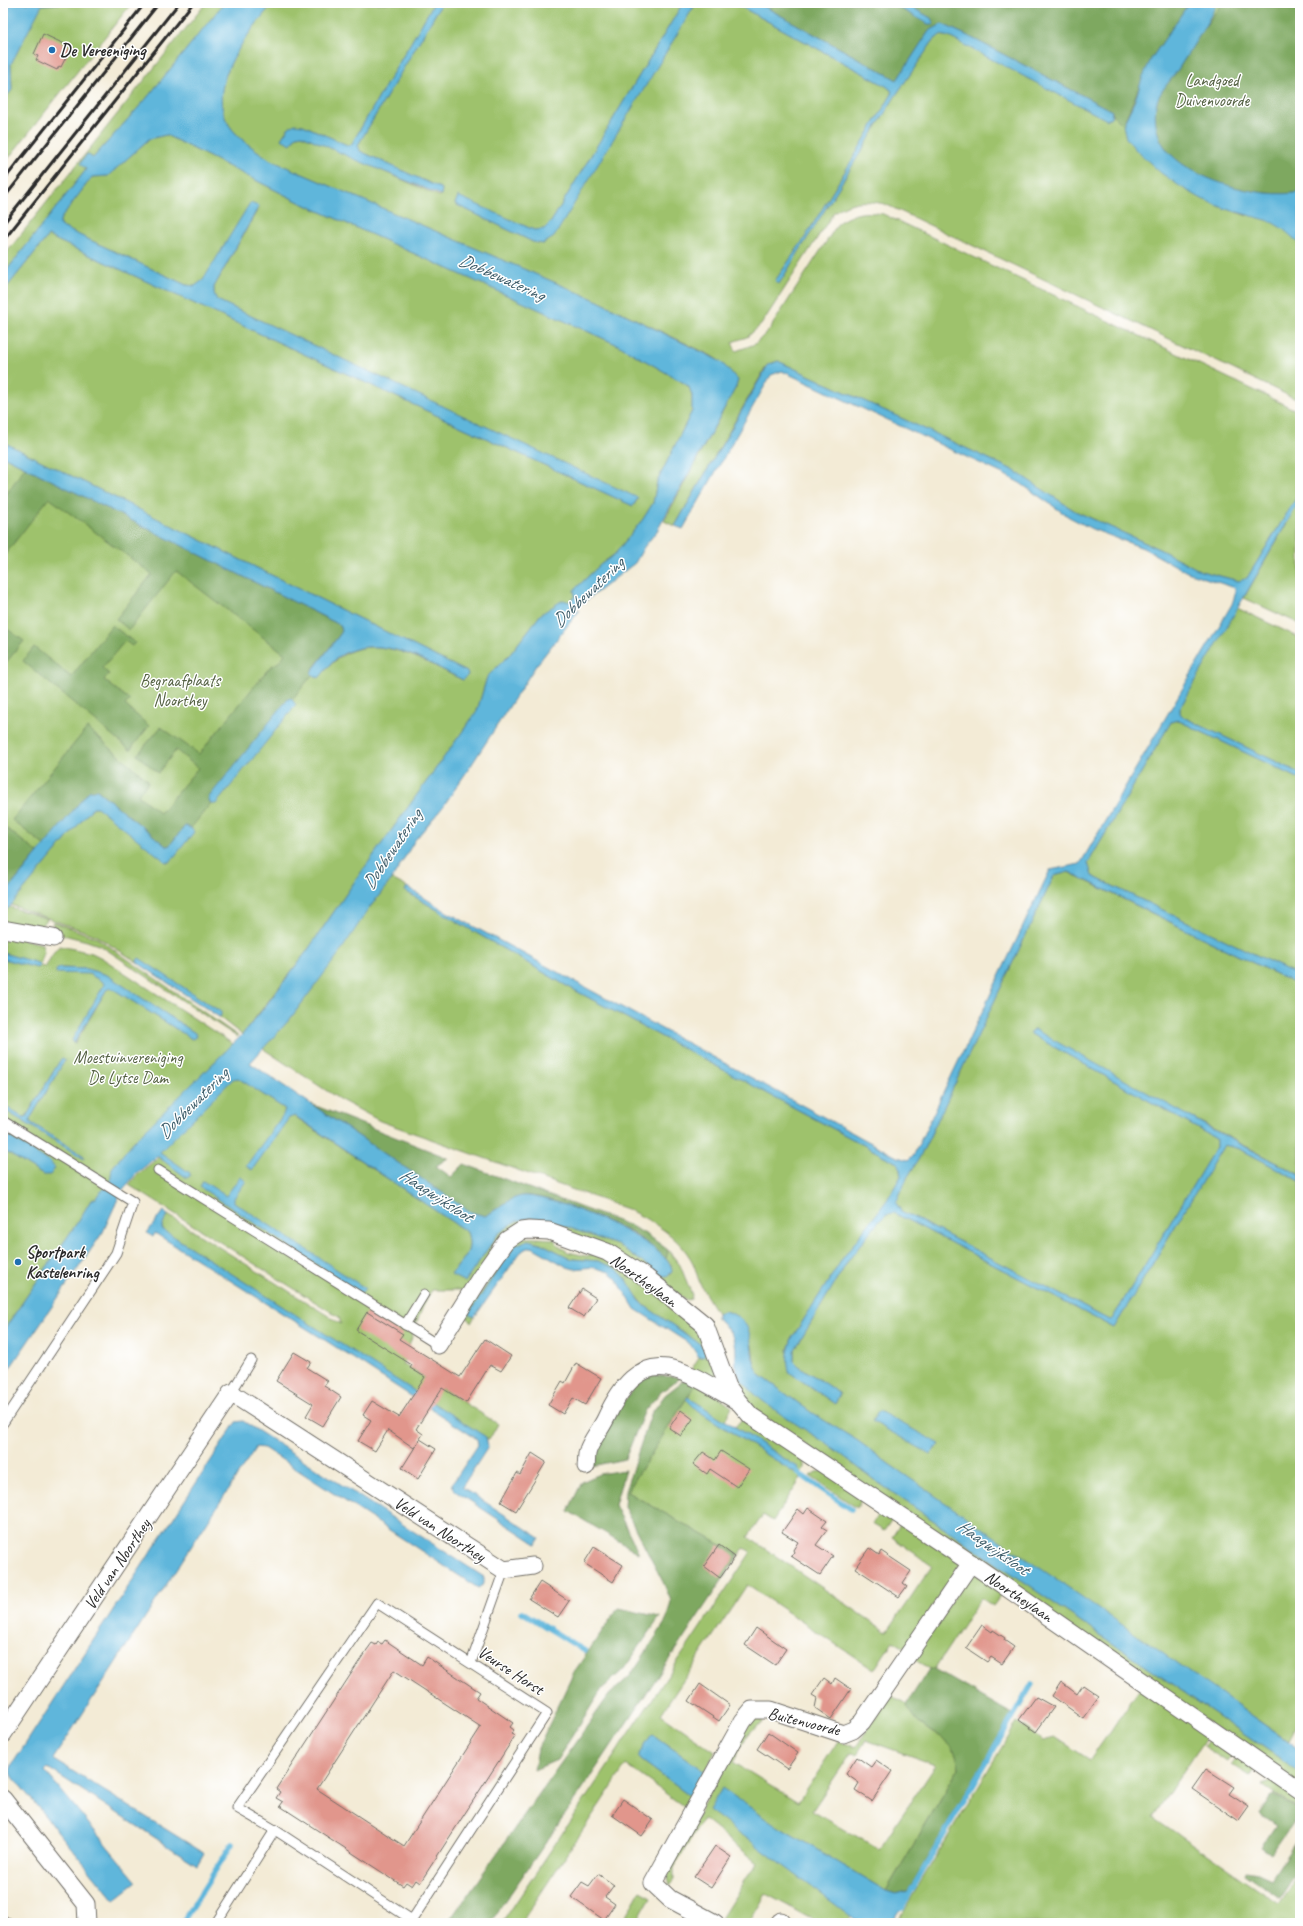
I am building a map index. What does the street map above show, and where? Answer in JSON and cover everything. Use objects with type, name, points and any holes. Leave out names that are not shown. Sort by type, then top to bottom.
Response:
[{"type":"street","points":[[3,929],[53,938]]},
{"type":"street","name":"Noortheylaan","points":[[438,1345],[480,1278],[507,1240],[517,1233],[529,1230],[550,1231],[607,1252],[629,1266],[705,1325],[728,1387],[751,1416],[971,1563],[1300,1791]]},
{"type":"street","name":"Noortheylaan","points":[[586,1466],[588,1451],[618,1395],[629,1380],[641,1372],[661,1367],[677,1369],[689,1373],[738,1401]]},
{"type":"street","name":"Veld van Noorthey","points":[[3,1734],[231,1393],[504,1570],[533,1566]]},
{"type":"street","name":"Buitenvoorde","points":[[715,1923],[670,1899],[653,1883],[743,1721],[752,1710],[771,1710],[843,1734],[853,1730],[862,1722],[971,1563]]},
{"type":"street","points":[[3,1799],[86,1904],[87,1923]]},
{"type":"lane","points":[[3,1121],[94,1176],[133,1202],[116,1253],[3,1423]]},
{"type":"lane","points":[[158,1170],[438,1345]]},
{"type":"lane","points":[[405,1325],[424,1294]]},
{"type":"lane","name":"Veld van Noorthey","points":[[231,1393],[251,1360]]},
{"type":"lane","points":[[471,1663],[504,1570]]},
{"type":"lane","name":"Veurse Horst","points":[[377,1603],[547,1713],[412,1920],[275,1830],[238,1808],[377,1603]]},
{"type":"lane","points":[[216,1923],[275,1830]]},
{"type":"lane","points":[[3,1920],[7,1923]]},
{"type":"green space","points":[[132,3],[3,165],[3,101],[12,90],[11,64],[42,4]]},
{"type":"green space","points":[[206,3],[224,3],[146,99],[93,158],[87,154],[85,171],[3,275],[3,257]]},
{"type":"green space","name":"Landgoed Duivenvoorde","points":[[273,3],[434,3],[351,145],[347,145],[303,125],[289,127],[281,139],[302,135],[439,196],[441,195],[442,189],[360,151],[358,145],[442,3],[683,3],[551,222],[544,229],[534,230],[458,197],[455,204],[533,242],[543,244],[696,3],[734,3],[886,86],[891,90],[892,94],[804,239],[775,281],[779,284],[896,95],[933,41],[940,35],[949,37],[1107,119],[1111,117],[1112,114],[1121,123],[1117,114],[940,27],[901,82],[748,3],[1300,3],[1300,401],[885,204],[871,202],[853,203],[834,212],[761,325],[747,337],[732,342],[736,351],[755,344],[769,330],[839,222],[860,213],[883,214],[1300,412],[1300,492],[1247,578],[1239,581],[1201,571],[1161,550],[1075,511],[1013,470],[778,361],[767,365],[675,526],[664,521],[736,387],[738,380],[721,362],[710,355],[598,301],[270,160],[245,142],[232,129],[224,113],[221,97],[224,80],[231,63],[241,46]],"holes":[[[1124,129],[1247,216],[1206,200],[1183,187],[1137,150],[1130,143]]]},
{"type":"green space","points":[[758,3],[891,3],[928,24],[931,18],[904,3],[1189,3],[1151,59],[1123,125],[1112,114],[1112,111],[942,24],[929,31],[897,80]]},
{"type":"green space","name":"Landgoed Duivenvoorde","points":[[1223,3],[1300,3],[1300,192],[1284,194],[1266,193],[1226,185],[1189,169],[1175,158],[1161,142],[1156,126],[1155,115],[1157,100],[1204,28]]},
{"type":"green space","name":"Begraafplaats Noorthey","points":[[166,135],[299,202],[618,345],[684,383],[689,387],[692,395],[692,411],[657,482],[653,503],[643,519],[615,554],[600,565],[574,590],[575,596],[569,602],[541,614],[511,653],[487,677],[477,711],[355,881],[307,951],[242,1035],[219,1017],[221,1016],[137,960],[137,962],[95,935],[11,905],[93,807],[96,807],[89,791],[8,890],[3,892],[3,456],[73,491],[324,672],[340,657],[357,649],[374,647],[392,649],[410,655],[463,680],[467,672],[3,442],[3,292],[48,236],[633,506],[638,499],[217,300],[214,294],[214,287],[259,207],[203,280],[195,286],[186,285],[60,226],[60,220],[92,177],[108,176],[149,139]]},
{"type":"green space","points":[[25,467],[340,625],[341,633],[312,670],[312,675],[292,700],[291,698],[209,801],[211,803],[191,828],[185,826],[169,846],[166,846],[97,790],[89,791],[45,846],[12,820],[87,728],[149,781],[138,795],[160,813],[198,768],[176,750],[158,773],[137,755],[161,727],[199,754],[270,667],[279,662],[285,654],[176,571],[129,630],[116,619],[152,574],[49,498],[3,557],[3,499]]},
{"type":"green space","points":[[1300,500],[1300,624],[1244,598]]},
{"type":"green space","points":[[1237,608],[1300,638],[1300,773],[1183,717],[1180,713],[1180,708]]},
{"type":"green space","points":[[112,625],[135,643],[132,646],[125,641],[102,668],[109,674],[104,680],[130,700],[125,705],[149,726],[130,750],[23,661],[34,647],[71,677]]},
{"type":"green space","points":[[3,626],[24,641],[3,666]]},
{"type":"green space","points":[[1177,720],[1300,779],[1300,976],[1092,876],[1088,863],[1171,722]]},
{"type":"green space","points":[[6,828],[38,853],[8,890],[3,892],[3,832]]},
{"type":"green space","points":[[1068,872],[1300,986],[1300,1175],[1031,1032],[1031,1034],[1216,1139],[1216,1147],[1111,1321],[901,1211],[896,1203],[907,1178],[921,1155],[1054,876]]},
{"type":"green space","points":[[392,879],[407,887],[405,891],[565,985],[899,1164],[901,1176],[887,1200],[843,1258],[792,1338],[788,1349],[789,1372],[835,1404],[840,1394],[799,1366],[794,1361],[794,1351],[848,1261],[879,1221],[887,1214],[894,1213],[1114,1328],[1224,1145],[1240,1149],[1300,1181],[1300,1717],[1288,1741],[858,1441],[812,1413],[760,1375],[755,1368],[752,1345],[732,1313],[725,1311],[717,1313],[702,1287],[694,1265],[687,1254],[681,1245],[664,1231],[627,1209],[380,1121],[339,1099],[262,1048],[290,1019],[370,907]]},
{"type":"green space","points":[[3,907],[8,909],[10,907],[48,919],[37,929],[3,923]]},
{"type":"green space","points":[[54,922],[97,938],[238,1036],[237,1037],[101,946],[56,933],[52,923]]},
{"type":"green space","points":[[3,934],[42,944],[44,952],[40,965],[3,953]]},
{"type":"green space","name":"Moestuinvereniging De Lytse Dam","points":[[60,946],[92,953],[102,958],[233,1044],[154,1122],[116,1163],[108,1187],[91,1200],[3,1331],[3,1150],[43,1175],[48,1161],[3,1133],[3,1109],[84,1158],[84,1156],[30,1122],[30,1119],[65,1060],[63,1058],[26,1117],[22,1117],[3,1105],[3,959],[37,968],[40,966],[45,967],[56,949]],"holes":[[[60,968],[87,969],[107,975],[195,1033],[192,1039],[110,987],[107,989],[74,1043],[104,985],[103,982],[89,974]]]},
{"type":"green space","points":[[238,1078],[285,1109],[284,1111],[294,1116],[467,1232],[469,1239],[468,1250],[466,1255],[451,1274],[465,1282],[498,1234],[516,1221],[532,1218],[556,1223],[620,1246],[662,1276],[670,1275],[671,1264],[666,1259],[668,1250],[680,1265],[692,1295],[691,1299],[687,1300],[655,1278],[526,1225],[465,1290],[432,1290],[419,1316],[403,1364],[498,1424],[489,1440],[162,1229],[168,1215],[341,1324],[339,1317],[129,1185],[136,1176],[162,1154],[160,1152],[233,1079]]},
{"type":"green space","points":[[311,1104],[448,1158],[436,1166],[451,1177],[464,1164],[631,1226],[649,1236],[668,1250],[666,1259],[637,1236],[628,1231],[598,1217],[546,1199],[532,1196],[522,1196],[517,1197],[485,1216],[471,1212]]},
{"type":"green space","points":[[519,1237],[554,1239],[558,1245],[568,1252],[586,1256],[597,1255],[617,1263],[699,1328],[724,1385],[691,1370],[699,1357],[702,1357],[703,1346],[645,1306],[635,1294],[598,1261],[572,1259],[540,1243],[528,1240],[516,1245],[471,1323],[465,1315]]},
{"type":"green space","points":[[642,1375],[681,1377],[661,1392],[645,1410],[625,1459],[592,1466],[602,1435]]},
{"type":"green space","points":[[688,1377],[697,1382],[627,1492],[739,1555],[567,1812],[490,1923],[453,1923],[449,1921],[609,1695],[630,1676],[666,1621],[671,1601],[664,1584],[624,1507],[625,1491],[651,1414],[665,1395]]},
{"type":"green space","points":[[740,1379],[760,1398],[833,1448],[873,1479],[1300,1772],[1300,1786],[752,1408],[734,1382]]},
{"type":"green space","points":[[697,1382],[732,1407],[725,1421],[688,1397]]},
{"type":"green space","points":[[686,1399],[697,1410],[796,1474],[799,1468],[735,1427],[743,1418],[804,1459],[804,1468],[800,1475],[802,1476],[773,1521],[763,1515],[748,1537],[887,1632],[932,1566],[892,1537],[902,1522],[962,1562],[905,1648],[893,1641],[874,1670],[747,1585],[661,1714],[715,1752],[705,1772],[652,1734],[637,1757],[691,1797],[686,1808],[626,1765],[521,1923],[502,1923],[751,1552],[744,1548],[739,1555],[627,1492]]},
{"type":"green space","points":[[625,1470],[615,1505],[639,1553],[568,1511],[582,1482],[599,1474]]},
{"type":"green space","points":[[823,1471],[861,1494],[861,1500],[857,1508],[810,1476],[816,1472]]},
{"type":"green space","points":[[882,1508],[894,1516],[884,1531],[872,1524]]},
{"type":"green space","points":[[972,1571],[1004,1591],[993,1606],[981,1598],[933,1671],[914,1658]]},
{"type":"green space","points":[[618,1608],[660,1617],[624,1669],[602,1689],[557,1760],[534,1770],[538,1748],[574,1672]]},
{"type":"green space","points":[[929,1669],[934,1669],[1012,1714],[908,1891],[896,1894],[886,1891],[959,1768],[951,1746],[920,1723],[906,1705]]},
{"type":"green space","points":[[1141,1687],[1208,1734],[1153,1817],[1279,1904],[1297,1878],[1300,1880],[1300,1923],[896,1923],[1017,1722],[1043,1740],[1055,1737],[1090,1760]]},
{"type":"green space","points":[[890,1695],[906,1704],[921,1724],[950,1745],[957,1758],[959,1768],[886,1891],[779,1827],[851,1916],[847,1923],[815,1923],[816,1921],[766,1894],[749,1923],[725,1923],[720,1920],[757,1862],[703,1819],[674,1868],[674,1879],[669,1885],[667,1877],[668,1867],[751,1720],[760,1716],[763,1723],[757,1726],[749,1734],[733,1762],[798,1802],[838,1741],[856,1747]],"holes":[[[866,1740],[936,1765],[879,1849],[812,1811],[851,1753],[857,1754]]]},
{"type":"green space","points":[[1212,1735],[1235,1751],[1228,1762],[1204,1746]]},
{"type":"green space","points":[[1239,1754],[1256,1766],[1249,1776],[1232,1765]]},
{"type":"green space","points":[[1277,1780],[1300,1795],[1300,1811],[1262,1785]]},
{"type":"green space","points":[[1273,1794],[1300,1812],[1271,1854],[1261,1847],[1276,1825],[1260,1814]]},
{"type":"green space","points":[[1300,1835],[1300,1867],[1280,1898],[1245,1874],[1246,1871],[1258,1873],[1271,1879]]},
{"type":"green space","points":[[640,1891],[651,1897],[636,1923],[622,1923]]},
{"type":"water","points":[[12,3],[67,3],[42,5],[11,64],[12,90],[3,101],[3,15]]},
{"type":"water","points":[[224,3],[273,3],[252,30],[231,63],[224,80],[221,97],[224,113],[232,129],[250,146],[270,160],[598,301],[721,362],[738,380],[736,387],[657,531],[644,547],[635,563],[583,603],[581,601],[575,607],[579,611],[535,667],[442,808],[415,840],[392,879],[370,907],[338,955],[290,1019],[250,1063],[471,1212],[485,1216],[512,1199],[522,1196],[536,1197],[557,1203],[581,1211],[632,1234],[653,1247],[667,1260],[672,1272],[667,1276],[662,1276],[620,1246],[556,1223],[532,1218],[516,1221],[498,1234],[465,1282],[451,1275],[468,1250],[469,1239],[467,1232],[295,1116],[289,1118],[252,1170],[246,1166],[283,1115],[285,1109],[238,1078],[233,1079],[160,1152],[190,1173],[190,1176],[187,1178],[157,1156],[136,1174],[121,1192],[103,1232],[3,1378],[3,1331],[91,1200],[93,1198],[95,1199],[100,1192],[110,1184],[112,1168],[133,1142],[242,1035],[264,1008],[307,951],[355,881],[477,711],[487,677],[511,653],[541,614],[563,600],[570,602],[575,596],[574,590],[600,565],[615,554],[643,519],[653,503],[657,482],[692,411],[692,395],[689,387],[618,345],[299,202],[166,135],[149,139],[108,176],[92,177],[60,220],[60,226],[186,285],[195,286],[203,280],[250,203],[259,206],[214,287],[214,294],[217,300],[638,498],[633,506],[48,236],[3,292],[3,275],[85,171],[86,169],[80,164],[87,154],[93,158],[146,99]]},
{"type":"water","points":[[434,3],[442,3],[358,145],[360,151],[442,189],[441,195],[354,159],[302,135],[296,136],[291,144],[281,139],[289,127],[295,124],[303,125],[347,145],[351,145]]},
{"type":"water","points":[[683,3],[696,3],[554,237],[543,244],[533,242],[455,204],[458,196],[534,230],[544,229],[551,222]]},
{"type":"water","points":[[734,3],[758,3],[897,80],[929,31],[942,24],[1112,111],[1111,117],[1107,120],[949,37],[940,35],[933,41],[896,95],[779,284],[775,281],[804,239],[892,94],[891,90],[886,86]]},
{"type":"water","points":[[891,3],[904,3],[931,18],[934,24],[928,24]]},
{"type":"water","points":[[1189,3],[1217,3],[1198,38],[1157,100],[1155,110],[1156,121],[1157,131],[1161,141],[1175,158],[1190,169],[1207,178],[1226,185],[1266,193],[1284,194],[1300,192],[1300,244],[1283,229],[1270,221],[1226,209],[1202,199],[1181,187],[1161,173],[1136,150],[1126,138],[1123,125],[1135,100],[1143,76],[1151,59]]},
{"type":"water","points":[[778,361],[1013,470],[1075,511],[1161,550],[1201,571],[1239,581],[1247,578],[1300,492],[1300,500],[1180,708],[1180,713],[1183,717],[1300,773],[1300,779],[1177,720],[1171,722],[1088,863],[1092,876],[1300,976],[1300,986],[1069,872],[1054,876],[921,1155],[907,1178],[896,1203],[901,1211],[1111,1321],[1216,1147],[1216,1139],[1031,1034],[1034,1029],[1219,1133],[1300,1175],[1300,1181],[1240,1149],[1224,1145],[1114,1328],[894,1213],[887,1214],[879,1221],[848,1261],[794,1351],[794,1361],[799,1366],[840,1394],[835,1404],[789,1372],[789,1347],[792,1338],[843,1258],[887,1200],[901,1176],[899,1164],[565,985],[405,891],[407,887],[447,912],[897,1157],[908,1160],[914,1154],[1050,870],[1080,864],[1232,604],[1235,595],[1235,588],[1187,572],[1143,548],[1092,529],[1069,517],[1020,483],[1003,474],[782,371],[771,375],[683,529],[675,526],[768,365]]},
{"type":"water","points":[[3,442],[467,672],[468,675],[463,680],[406,653],[375,647],[360,648],[341,655],[319,678],[311,674],[341,633],[340,625],[3,456]]},
{"type":"water","points":[[291,698],[296,705],[216,804],[212,804],[209,801],[209,797],[288,699]]},
{"type":"water","points":[[97,790],[166,846],[169,846],[185,826],[191,828],[194,832],[170,862],[166,862],[97,807],[93,807],[8,909],[3,907],[3,892],[8,890],[89,791]]},
{"type":"water","points":[[3,953],[38,963],[40,965],[37,968],[3,959]]},
{"type":"water","points":[[139,958],[221,1012],[221,1016],[219,1017],[138,963],[137,960]]},
{"type":"water","points":[[60,968],[87,969],[107,975],[195,1033],[197,1037],[192,1039],[110,987],[107,989],[74,1043],[72,1040],[104,985],[103,982],[89,974],[56,973],[56,970]]},
{"type":"water","points":[[63,1058],[65,1060],[30,1119],[30,1122],[84,1156],[84,1159],[3,1109],[3,1105],[22,1117],[26,1117]]},
{"type":"water","points":[[3,1133],[49,1161],[55,1168],[50,1175],[43,1175],[3,1150]]},
{"type":"water","points":[[240,1177],[246,1181],[234,1198],[234,1202],[365,1288],[361,1294],[200,1187],[203,1181],[226,1196]]},
{"type":"water","points":[[163,1211],[168,1215],[162,1229],[486,1437],[488,1447],[462,1487],[540,1538],[536,1544],[455,1491],[452,1484],[478,1445],[477,1439],[331,1344],[155,1233],[153,1237],[147,1233]]},
{"type":"water","points":[[528,1240],[540,1243],[572,1259],[598,1261],[617,1269],[627,1280],[639,1300],[645,1306],[703,1346],[706,1354],[702,1357],[698,1356],[690,1344],[635,1309],[616,1278],[609,1272],[593,1267],[574,1269],[567,1267],[532,1247],[525,1249],[520,1253],[476,1315],[474,1317],[470,1315],[470,1312],[510,1252],[516,1245]]},
{"type":"water","name":"Haagwijksloot","points":[[725,1311],[737,1316],[748,1330],[755,1366],[760,1375],[812,1413],[858,1441],[1300,1750],[1300,1772],[873,1479],[833,1448],[771,1408],[751,1391],[739,1376],[736,1366],[736,1350],[733,1337],[725,1326],[717,1319],[717,1313]]},
{"type":"water","points":[[688,1397],[799,1468],[796,1474],[697,1410],[686,1399]]},
{"type":"water","points":[[879,1411],[940,1444],[930,1454],[872,1421]]},
{"type":"water","points":[[243,1421],[484,1577],[484,1584],[478,1588],[264,1448],[256,1447],[53,1759],[204,1853],[197,1865],[48,1768],[45,1771],[137,1882],[114,1900],[13,1777],[10,1770],[13,1763],[236,1422]]},
{"type":"water","points":[[652,1734],[705,1772],[691,1797],[637,1757]]},
{"type":"water","points":[[722,1788],[779,1827],[886,1891],[896,1894],[908,1891],[904,1903],[891,1923],[860,1923],[709,1810]]},
{"type":"building","name":"De Vereeniging","points":[[43,34],[71,47],[61,67],[59,66],[57,70],[36,60],[38,56],[34,54]]},
{"type":"building","points":[[582,1289],[596,1298],[584,1317],[569,1308]]},
{"type":"building","points":[[367,1312],[403,1334],[399,1339],[460,1377],[485,1339],[511,1356],[501,1371],[490,1365],[466,1403],[442,1388],[416,1429],[423,1434],[414,1448],[388,1430],[375,1451],[358,1441],[371,1420],[363,1415],[372,1401],[399,1417],[425,1377],[410,1368],[412,1365],[356,1330]]},
{"type":"building","points":[[294,1352],[311,1362],[307,1368],[328,1381],[324,1386],[341,1397],[323,1426],[306,1416],[313,1404],[276,1381]]},
{"type":"building","points":[[576,1363],[601,1378],[585,1405],[573,1398],[563,1414],[548,1405],[562,1381],[565,1383]]},
{"type":"building","points":[[681,1410],[693,1419],[681,1436],[669,1428]]},
{"type":"building","points":[[420,1439],[436,1449],[418,1479],[402,1468]]},
{"type":"building","points":[[721,1451],[749,1469],[737,1487],[710,1469],[707,1474],[693,1464],[703,1452],[715,1460]]},
{"type":"building","points":[[532,1453],[546,1462],[516,1511],[501,1502],[517,1473],[520,1475]]},
{"type":"building","points":[[808,1508],[827,1521],[822,1527],[827,1530],[816,1545],[833,1556],[820,1575],[791,1556],[798,1542],[782,1532],[798,1509],[804,1514]]},
{"type":"building","points":[[719,1545],[735,1557],[720,1578],[704,1566]]},
{"type":"building","points":[[594,1547],[623,1565],[613,1582],[584,1563]]},
{"type":"building","points":[[869,1548],[879,1555],[881,1551],[911,1571],[903,1583],[907,1586],[899,1597],[855,1568]]},
{"type":"building","points":[[540,1582],[569,1601],[558,1617],[529,1599]]},
{"type":"building","points":[[982,1625],[1005,1638],[1004,1640],[1014,1647],[1002,1664],[991,1657],[987,1662],[966,1648]]},
{"type":"building","points":[[756,1628],[786,1649],[775,1665],[745,1645]]},
{"type":"building","points":[[385,1640],[422,1665],[427,1657],[480,1692],[476,1698],[513,1723],[510,1727],[514,1730],[511,1734],[515,1736],[420,1883],[416,1880],[412,1886],[406,1882],[403,1886],[280,1806],[283,1802],[276,1798],[280,1792],[276,1789],[364,1654],[372,1643],[376,1645],[378,1642],[382,1644]],"holes":[[[394,1670],[481,1727],[404,1846],[317,1789]]]},
{"type":"building","points":[[824,1678],[832,1684],[835,1678],[851,1689],[831,1719],[815,1708],[817,1698],[812,1695]]},
{"type":"building","points":[[1061,1682],[1077,1694],[1083,1685],[1099,1696],[1083,1718],[1052,1696]]},
{"type":"building","points":[[700,1684],[730,1705],[719,1721],[689,1701]]},
{"type":"building","points":[[1036,1697],[1054,1707],[1036,1732],[1019,1720]]},
{"type":"building","points":[[768,1732],[798,1753],[787,1769],[757,1749]]},
{"type":"building","points":[[857,1757],[871,1767],[876,1760],[892,1771],[872,1801],[855,1790],[859,1783],[846,1774]]},
{"type":"building","points":[[1206,1769],[1234,1787],[1229,1794],[1249,1807],[1239,1821],[1192,1789]]},
{"type":"building","points":[[623,1799],[653,1820],[642,1836],[612,1815]]},
{"type":"building","points":[[715,1846],[731,1857],[711,1888],[694,1877]]},
{"type":"building","points":[[598,1874],[614,1885],[605,1897],[615,1904],[604,1920],[571,1897],[582,1882],[589,1886]]},
{"type":"waterway","points":[[798,1473],[851,1509]]},
{"type":"waterway","points":[[522,1612],[585,1651]]},
{"type":"waterway","points":[[901,1908],[1032,1684]]},
{"type":"waterway","points":[[182,1923],[232,1844]]},
{"type":"railway","points":[[3,181],[145,3]]},
{"type":"railway","points":[[3,199],[159,3]]},
{"type":"railway","points":[[3,224],[179,3]]},
{"type":"railway","points":[[3,241],[193,3]]},
{"type":"place","name":"De Vereeniging","points":[[52,50]]},
{"type":"place","name":"Sportpark Kastelenring","points":[[18,1262]]},
{"type":"water label","name":"Dobbewatering","points":[[502,277]]},
{"type":"water label","name":"Dobbewatering","points":[[588,592]]},
{"type":"water label","name":"Dobbewatering","points":[[392,849]]},
{"type":"water label","name":"Dobbewatering","points":[[193,1103]]}]
